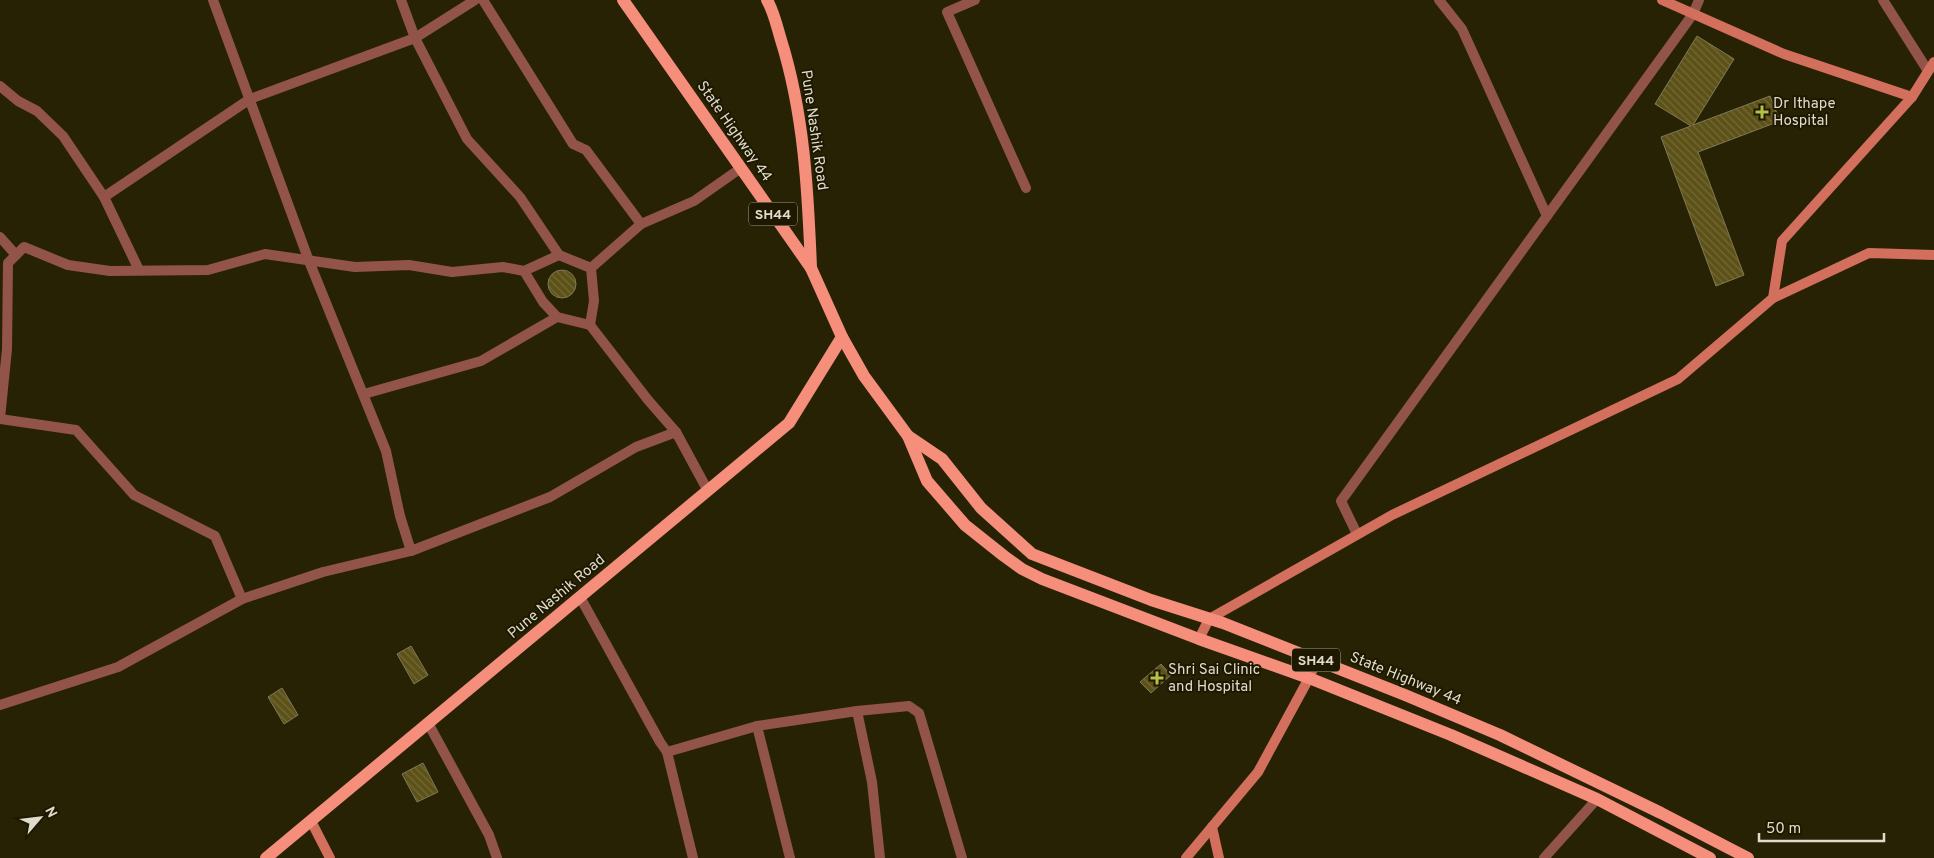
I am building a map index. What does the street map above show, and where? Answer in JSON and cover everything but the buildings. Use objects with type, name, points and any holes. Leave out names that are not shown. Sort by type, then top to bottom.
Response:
[{"type":"main road","name":"State Highway 44","points":[[623,0],[811,268],[842,337],[864,376],[908,436],[927,481],[965,525],[1022,569],[1042,579],[1199,640],[1309,678],[1451,735],[1597,799],[1704,855]]},
{"type":"main road","name":"Pune Nashik Road","points":[[767,0],[792,73],[809,196],[811,268]]},
{"type":"main road","name":"Pune Nashik Road","points":[[266,858],[790,423],[842,337]]},
{"type":"main road","name":"State Highway 44","points":[[908,436],[942,459],[981,508],[1032,554],[1151,600],[1209,619],[1317,660],[1500,735],[1661,813],[1748,858]]},
{"type":"main road","points":[[1022,569],[1032,554]]},
{"type":"main road","points":[[1704,855],[1707,837]]},
{"type":"street","points":[[213,0],[310,261],[386,451],[400,516],[411,551]]},
{"type":"street","points":[[401,0],[415,38],[467,139],[520,197],[559,254],[591,268]]},
{"type":"street","points":[[104,197],[250,98],[415,38],[475,0]]},
{"type":"street","points":[[482,0],[573,144],[586,150],[641,224]]},
{"type":"street","points":[[975,0],[948,12],[1026,188]]},
{"type":"street","points":[[1439,0],[1462,28],[1548,216]]},
{"type":"street","points":[[1662,0],[1784,54],[1912,96]]},
{"type":"street","points":[[1357,534],[1341,501],[1693,14],[1699,0]]},
{"type":"street","points":[[1883,0],[1928,71]]},
{"type":"street","points":[[1773,298],[1782,241],[1912,96],[1934,62]]},
{"type":"street","points":[[0,86],[18,101],[37,112],[63,136],[104,197],[139,270]]},
{"type":"street","points":[[591,268],[641,224],[694,201],[741,168]]},
{"type":"street","points":[[0,237],[16,255]]},
{"type":"street","points":[[242,599],[215,536],[134,495],[76,430],[0,418],[7,331],[8,263],[24,247],[68,265],[110,271],[208,270],[265,254],[355,267],[409,265],[452,272],[503,267],[524,271],[559,254]]},
{"type":"street","points":[[1199,640],[1209,619],[1357,534],[1678,379],[1773,298],[1869,253],[1934,255]]},
{"type":"street","points":[[590,325],[594,301],[591,268]]},
{"type":"street","points":[[524,271],[543,302],[557,317],[590,325],[648,400],[676,432],[708,491]]},
{"type":"street","points":[[364,394],[482,361],[557,317]]},
{"type":"street","points":[[0,705],[118,666],[242,599],[323,572],[411,551],[550,497],[636,447],[676,432]]},
{"type":"street","points":[[580,597],[667,752],[693,858]]},
{"type":"street","points":[[1186,858],[1258,772],[1317,660]]},
{"type":"street","points":[[667,752],[757,726],[857,711],[909,706],[919,713],[962,858]]},
{"type":"street","points":[[857,711],[872,782],[880,858]]},
{"type":"street","points":[[428,724],[489,835],[497,858]]},
{"type":"street","points":[[757,726],[790,858]]},
{"type":"street","points":[[1544,858],[1597,799]]},
{"type":"street","points":[[311,821],[330,858]]},
{"type":"street","points":[[1212,827],[1219,858]]},
{"type":"place","name":"Dr Ithape Hospital","points":[[1762,112]]},
{"type":"place","name":"Shri Sai Clinic and Hospital","points":[[1157,678]]}]
